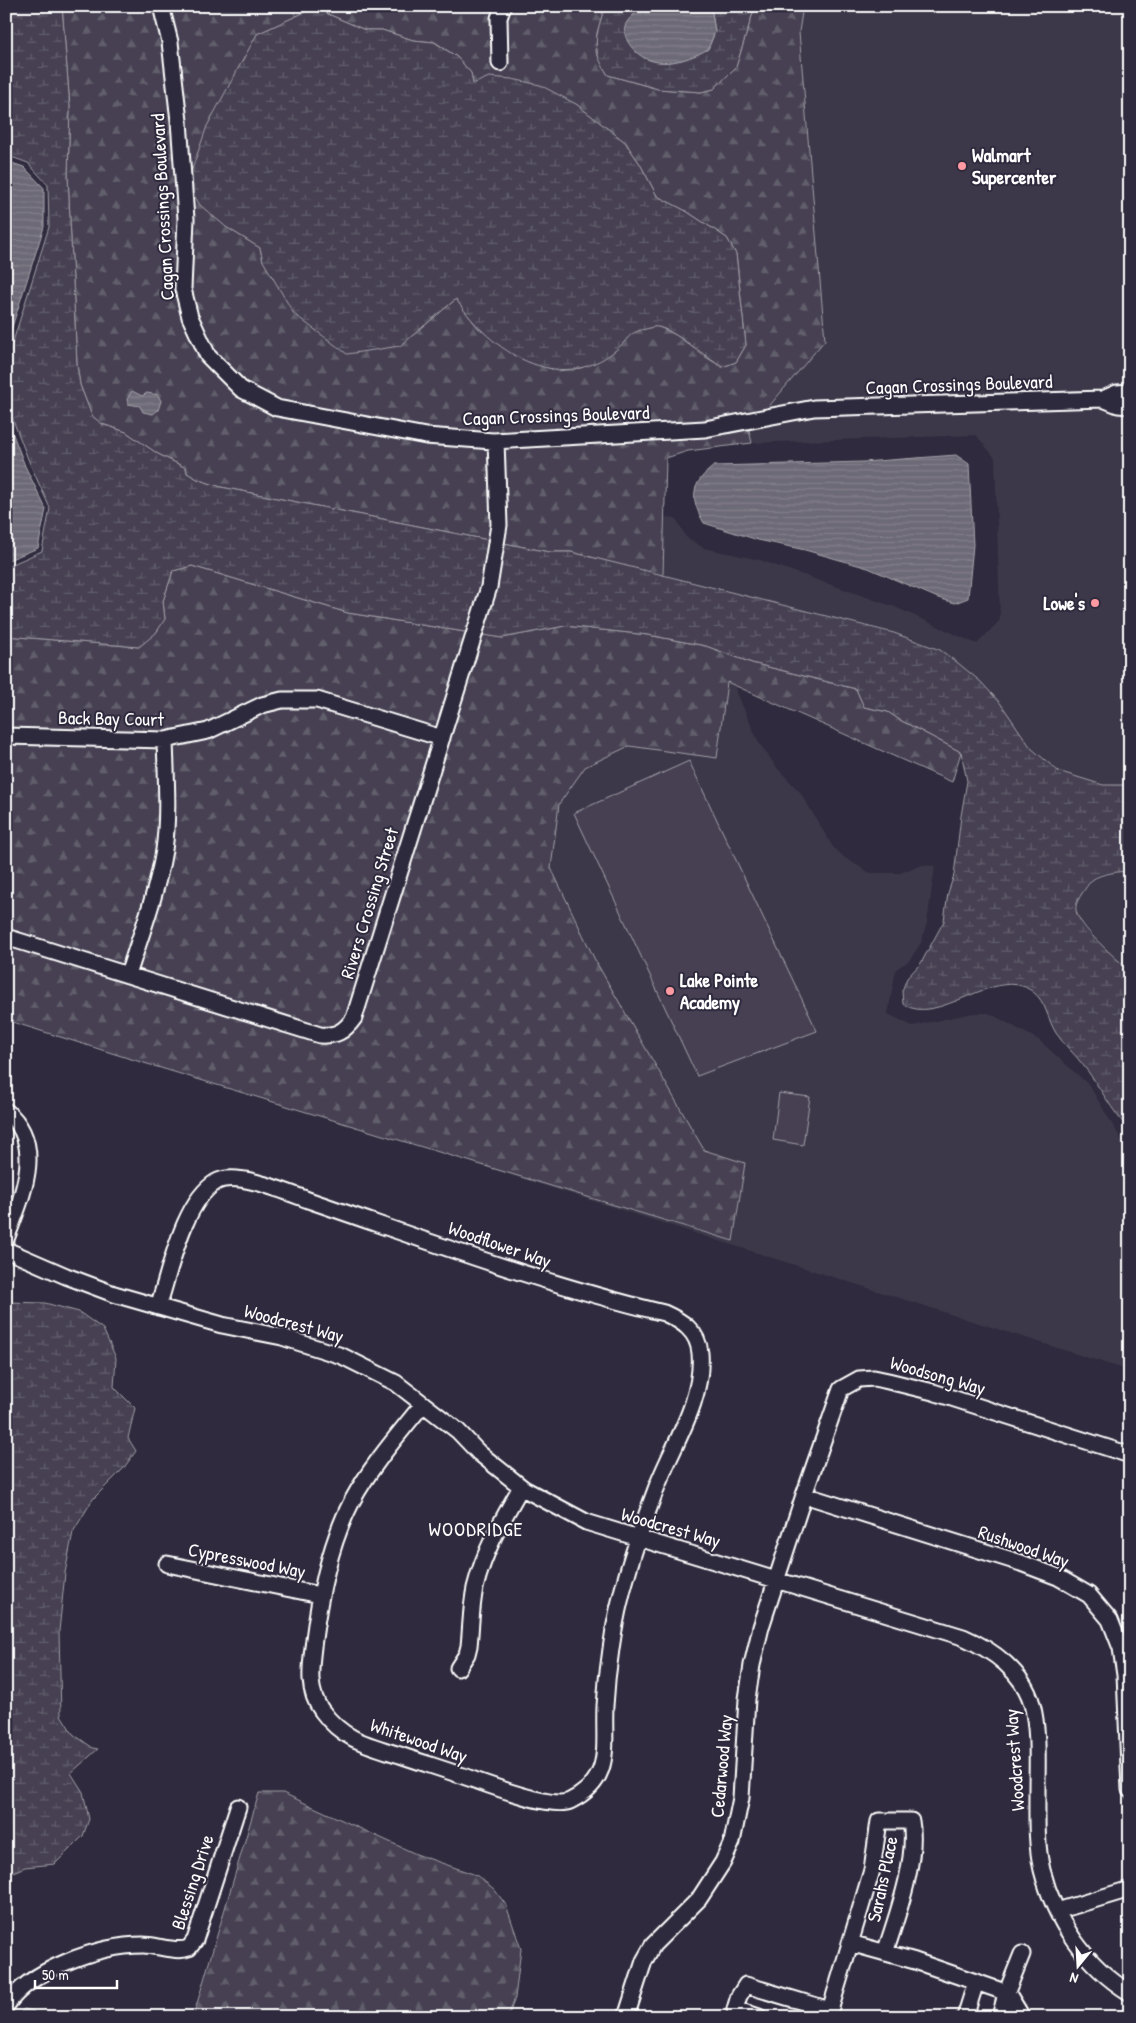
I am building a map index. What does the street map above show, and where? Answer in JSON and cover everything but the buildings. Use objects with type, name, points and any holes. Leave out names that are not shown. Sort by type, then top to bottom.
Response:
[{"type":"street","name":"Cagan Crossings Boulevard","points":[[161,6],[170,42],[179,121],[186,219],[183,288],[190,317],[208,356],[241,389],[277,408],[426,436],[496,441],[705,429],[814,408],[1103,399],[1117,393],[1130,392]]},
{"type":"street","points":[[500,63],[498,18],[503,6]]},
{"type":"street","points":[[1103,399],[1118,405],[1130,406]]},
{"type":"street","name":"Rivers Crossing Street","points":[[6,937],[320,1034],[330,1036],[340,1034],[354,1018],[489,587],[499,525],[496,441]]},
{"type":"street","name":"Back Bay Court","points":[[6,736],[165,740],[208,731],[255,708],[282,700],[317,700],[442,738]]},
{"type":"street","points":[[128,975],[159,876],[164,849],[166,822],[165,740]]},
{"type":"street","points":[[6,1110],[17,1123],[30,1160],[20,1199],[6,1239]]},
{"type":"street","name":"Woodflower Way","points":[[158,1307],[188,1214],[207,1189],[216,1182],[229,1178],[245,1180],[290,1194],[550,1283],[664,1313],[680,1320],[693,1332],[697,1342],[700,1352],[698,1379],[689,1412],[656,1488],[639,1539]]},
{"type":"street","name":"Woodcrest Way","points":[[6,1250],[66,1276],[158,1307],[222,1325],[282,1336],[342,1356],[385,1376],[458,1431],[479,1453],[521,1486],[575,1517],[639,1539],[776,1579],[963,1638],[978,1643],[995,1654],[1018,1677],[1028,1694],[1034,1718],[1039,1849],[1042,1869],[1057,1911],[1070,1935],[1084,1954],[1109,1979],[1130,1993]]},
{"type":"street","name":"Woodsong Way","points":[[776,1579],[841,1389],[853,1381],[865,1378],[888,1381],[933,1392],[1130,1455]]},
{"type":"street","name":"Whitewood Way","points":[[423,1404],[384,1453],[353,1499],[337,1536],[320,1595],[310,1669],[311,1687],[321,1710],[345,1733],[368,1746],[505,1791],[554,1803],[564,1803],[578,1796],[598,1778],[606,1755],[605,1708],[612,1641],[626,1579],[639,1539]]},
{"type":"street","points":[[458,1668],[467,1654],[469,1646],[473,1599],[483,1560],[494,1532],[521,1486]]},
{"type":"street","name":"Rushwood Way","points":[[804,1495],[1021,1563],[1058,1576],[1089,1595],[1110,1620],[1121,1648],[1125,1675],[1125,1715],[1130,1790]]},
{"type":"street","name":"Cypresswood Way","points":[[167,1564],[320,1595]]},
{"type":"street","name":"Cedarwood Way","points":[[626,2017],[644,1961],[653,1945],[699,1899],[723,1862],[732,1842],[742,1798],[747,1699],[752,1665],[760,1627],[776,1579]]},
{"type":"street","name":"Blessing Drive","points":[[6,2006],[21,1989],[35,1979],[55,1968],[92,1953],[137,1945],[179,1949],[189,1948],[195,1940],[238,1807]]},
{"type":"street","name":"Sarahs Place","points":[[759,2017],[735,2009],[738,1996],[746,1985],[829,2014],[872,1870],[879,1821],[911,1821],[914,1834],[906,1885],[885,1953]]},
{"type":"street","points":[[1057,1911],[1130,1889]]},
{"type":"street","name":"Sarahs Place","points":[[850,1943],[976,1982],[1006,1994]]},
{"type":"street","points":[[1000,2017],[1006,1994],[1022,1954]]},
{"type":"street","points":[[965,2017],[976,1982]]},
{"type":"street","points":[[1006,1994],[1010,1997],[1022,2017]]},
{"type":"shaded area","points":[[641,6],[711,6],[715,32],[708,49],[678,61],[657,62],[647,59],[630,45],[625,34],[626,24]]},
{"type":"shaded area","points":[[803,6],[1130,6],[1130,785],[1103,785],[1058,771],[1031,748],[1018,728],[940,650],[885,630],[663,576],[665,517],[676,518],[686,537],[704,548],[760,560],[895,607],[977,644],[1000,620],[995,458],[976,435],[752,443],[749,430],[825,340],[799,32]]},
{"type":"shaded area","points":[[6,161],[24,167],[44,188],[44,227],[6,346]]},
{"type":"shaded area","points":[[132,391],[142,396],[147,393],[158,395],[161,401],[158,410],[153,414],[143,412],[140,406],[128,404],[127,399]]},
{"type":"shaded area","points":[[6,416],[25,466],[46,509],[38,548],[6,561]]},
{"type":"shaded area","points":[[956,455],[969,464],[973,545],[968,598],[955,603],[938,598],[868,568],[805,550],[758,540],[704,523],[696,506],[695,492],[700,479],[714,466],[863,462]]},
{"type":"shaded area","name":"Lake Pointe Academy","points":[[732,668],[736,691],[759,743],[778,769],[800,792],[833,847],[845,858],[870,873],[900,873],[922,865],[935,866],[927,923],[921,943],[909,961],[896,969],[888,1014],[912,1026],[973,1013],[989,1013],[1039,1040],[1089,1085],[1130,1154],[1130,1371],[400,1140],[505,807]]},
{"type":"shaded area","points":[[1119,871],[1130,871],[1130,970],[1110,954],[1078,917],[1076,909],[1080,896],[1092,880]]},
{"type":"shaded area","points":[[24,2009],[33,2011],[40,2017],[16,2017]]},
{"type":"green space","points":[[6,6],[62,6],[70,107],[68,176],[77,365],[80,385],[92,416],[102,424],[126,432],[158,454],[186,468],[187,473],[199,480],[221,487],[549,552],[571,552],[894,633],[940,650],[981,682],[1001,704],[1031,748],[1058,771],[1103,785],[1130,785],[1130,871],[1116,872],[1092,880],[1080,896],[1076,910],[1090,933],[1107,951],[1130,970],[1130,1130],[1117,1115],[1083,1065],[1062,1042],[1053,1028],[1044,1005],[1032,991],[1018,985],[1002,985],[933,1008],[917,1009],[903,1004],[902,991],[907,978],[921,963],[944,921],[948,893],[954,875],[967,781],[961,752],[888,712],[864,707],[856,689],[752,663],[706,646],[648,635],[565,626],[502,638],[348,613],[192,566],[173,571],[163,601],[165,619],[156,633],[139,647],[6,636],[6,567],[42,551],[50,508],[30,464],[6,402],[6,369],[10,351],[49,227],[48,185],[28,163],[6,155]]},
{"type":"green space","points":[[62,6],[288,6],[297,16],[257,34],[226,227],[260,248],[263,261],[400,346],[456,299],[478,328],[529,362],[558,371],[581,368],[616,350],[634,331],[657,326],[676,335],[722,367],[736,362],[746,345],[736,254],[727,238],[686,211],[657,196],[640,164],[625,142],[576,104],[473,84],[471,73],[457,57],[435,42],[413,40],[382,30],[365,30],[314,8],[316,6],[605,6],[597,33],[596,52],[608,75],[658,89],[701,92],[714,89],[736,67],[755,6],[803,6],[799,32],[825,340],[749,430],[752,443],[688,451],[666,458],[663,576],[571,552],[549,552],[221,487],[199,480],[187,473],[186,468],[158,454],[126,432],[102,424],[92,416],[80,385],[77,365],[68,176],[70,107]]},
{"type":"green space","points":[[288,6],[316,6],[297,16]]},
{"type":"green space","points":[[605,6],[641,6],[640,11],[632,16],[644,58],[653,61],[669,62],[684,59],[708,49],[715,32],[711,6],[755,6],[736,67],[714,89],[701,92],[658,89],[608,75],[602,66],[596,42]]},
{"type":"green space","points":[[314,8],[365,30],[382,30],[413,40],[434,42],[457,57],[471,73],[473,84],[489,77],[512,79],[540,85],[576,104],[625,142],[640,164],[657,196],[686,211],[727,238],[736,254],[746,345],[736,362],[722,367],[672,333],[655,327],[632,334],[616,350],[594,363],[572,369],[549,368],[527,362],[487,336],[456,299],[400,346],[347,354],[294,314],[263,261],[260,248],[226,227],[200,205],[187,184],[207,126],[257,34]]},
{"type":"green space","points":[[192,566],[348,613],[502,638],[565,626],[648,635],[706,646],[752,663],[856,689],[864,707],[888,712],[961,752],[952,782],[727,682],[717,758],[629,746],[585,767],[559,804],[551,868],[595,960],[704,1150],[745,1163],[733,1241],[6,1020],[6,636],[139,647],[165,619],[163,601],[173,571]]},
{"type":"green space","points":[[689,761],[817,1031],[697,1076],[574,813]]},
{"type":"green space","points":[[779,1093],[810,1097],[803,1145],[773,1140]]},
{"type":"green space","points":[[6,1302],[45,1303],[79,1312],[103,1329],[116,1358],[114,1387],[135,1408],[128,1438],[136,1451],[123,1469],[93,1499],[73,1532],[65,1573],[59,1631],[61,1715],[73,1734],[93,1748],[98,1749],[71,1773],[83,1792],[89,1819],[83,1836],[55,1864],[25,1867],[6,1875]]},
{"type":"green space","points":[[259,1793],[283,1793],[416,1854],[476,1875],[494,1889],[506,1905],[521,1949],[515,1998],[508,2017],[193,2017]]},
{"type":"place","name":"Walmart Supercenter","points":[[962,166]]},
{"type":"place","name":"Lowe's","points":[[1095,603]]},
{"type":"place","name":"Lake Pointe Academy","points":[[670,991]]},
{"type":"district","name":"WOODRIDGE","points":[[476,1529]]}]
